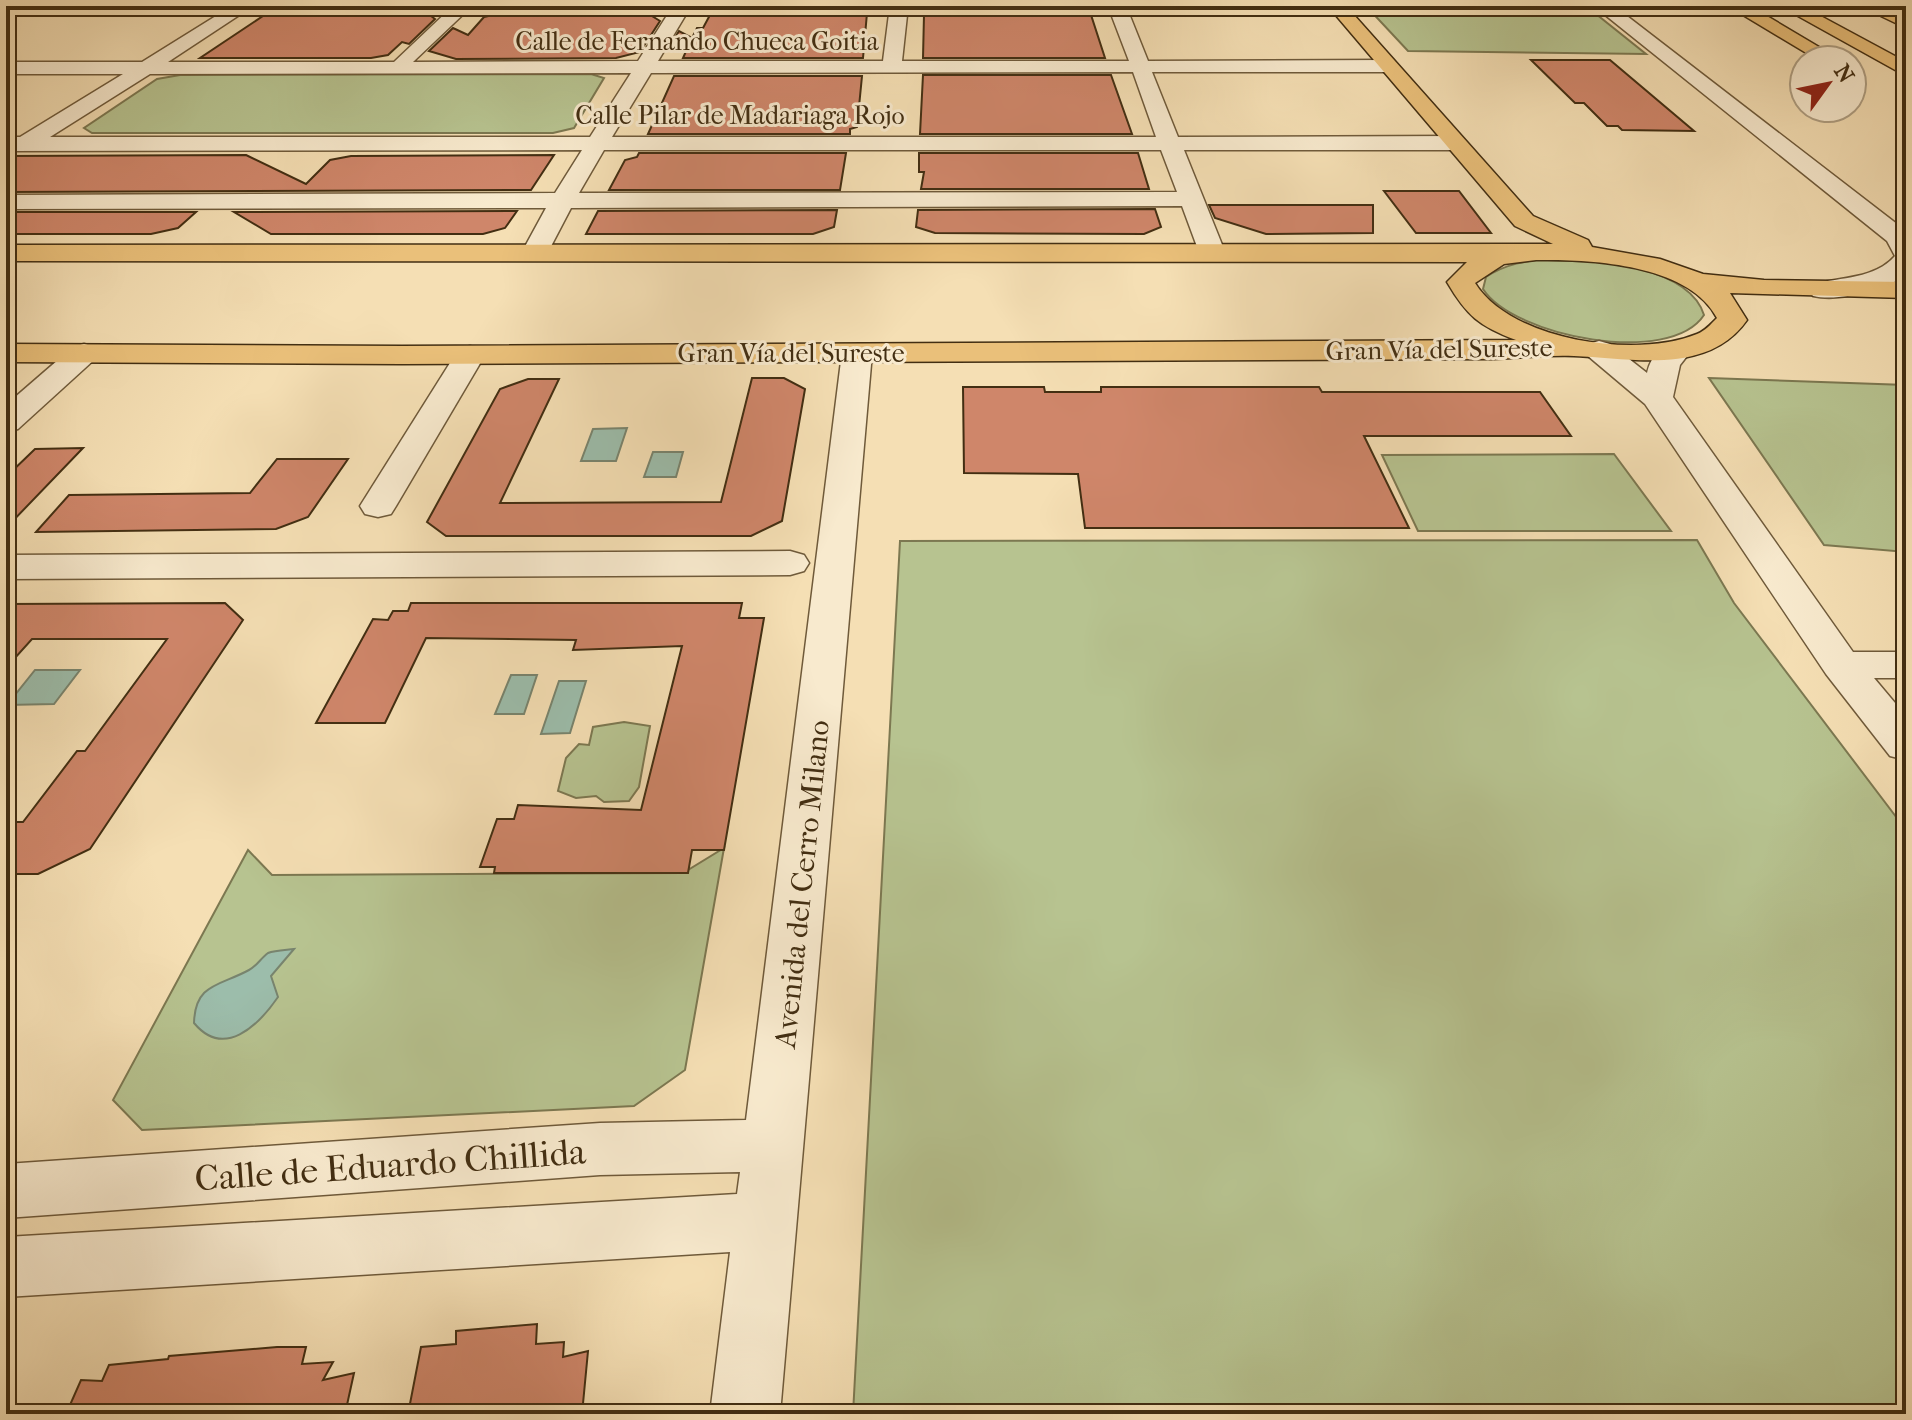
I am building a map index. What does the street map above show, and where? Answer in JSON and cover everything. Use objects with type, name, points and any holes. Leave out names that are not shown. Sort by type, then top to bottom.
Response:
[{"type":"main road","points":[[1337,6],[1524,221],[1604,255]]},
{"type":"main road","points":[[1737,6],[1805,44]]},
{"type":"main road","points":[[1789,6],[1906,70]]},
{"type":"main road","points":[[1825,6],[1866,27]]},
{"type":"main road","points":[[1869,6],[1906,23]]},
{"type":"main road","points":[[1520,253],[1524,221]]},
{"type":"main road","points":[[6,253],[1212,252],[1520,253],[1604,255],[1638,261],[1696,282],[1716,294],[1728,307],[1732,320],[1725,333],[1706,344],[1676,351],[1588,349],[1537,338],[1478,311],[1464,296],[1461,282],[1470,270],[1488,260],[1520,253]]},
{"type":"main road","points":[[1696,282],[1823,290],[1906,290]]},
{"type":"main road","points":[[1732,320],[1786,310],[1906,309]]},
{"type":"main road","name":"Gran Vía del Sureste","points":[[6,353],[470,355],[1588,349]]},
{"type":"street","points":[[12,148],[244,6]]},
{"type":"street","points":[[403,61],[463,6]]},
{"type":"street","points":[[535,252],[562,201],[682,6]]},
{"type":"street","points":[[892,67],[899,6]]},
{"type":"street","points":[[1117,6],[1212,252]]},
{"type":"street","points":[[1603,6],[1898,237],[1906,256],[1901,268],[1885,276],[1823,290]]},
{"type":"street","name":"Calle de Fernando Chueca Goitia","points":[[6,68],[1388,66]]},
{"type":"street","name":"Calle Pilar de Madariaga Rojo","points":[[12,148],[1456,143]]},
{"type":"street","points":[[1825,180],[1906,209]]},
{"type":"street","points":[[6,202],[1192,199]]},
{"type":"street","points":[[1588,349],[1657,397],[1841,665],[1906,746]]},
{"type":"street","points":[[1657,397],[1665,363],[1676,351]]},
{"type":"street","points":[[6,422],[84,353]]},
{"type":"street","name":"Avenida del Cerro Milano","points":[[745,1414],[857,353]]},
{"type":"street","points":[[378,506],[470,355]]},
{"type":"street","points":[[6,567],[790,563]]},
{"type":"street","points":[[1841,665],[1906,665]]},
{"type":"street","name":"Calle de Eduardo Chillida","points":[[6,1191],[600,1149],[774,1145]]},
{"type":"street","points":[[6,1267],[767,1221]]},
{"type":"green space","points":[[1366,6],[1586,6],[1646,54],[1408,51]]},
{"type":"green space","points":[[591,74],[604,78],[574,128],[553,133],[92,133],[84,128],[157,79],[180,75]]},
{"type":"green space","points":[[1552,258],[1615,264],[1661,276],[1695,299],[1704,315],[1686,331],[1659,340],[1592,340],[1526,321],[1500,306],[1483,289],[1486,277],[1502,269]]},
{"type":"green space","points":[[1709,378],[1906,385],[1906,552],[1824,545]]},
{"type":"green space","points":[[1614,454],[1671,531],[1418,531],[1382,455]]},
{"type":"green space","points":[[1697,540],[1734,603],[1906,830],[1906,1414],[853,1414],[900,541]]},
{"type":"green space","points":[[624,722],[650,726],[639,787],[629,801],[604,802],[596,796],[576,798],[558,791],[566,758],[579,744],[589,745],[593,727]]},
{"type":"green space","points":[[724,848],[685,1070],[634,1106],[142,1130],[113,1100],[248,850],[272,875],[683,873]]},
{"type":"shaded area","points":[[627,428],[616,461],[581,461],[593,429]]},
{"type":"shaded area","points":[[653,452],[683,452],[676,477],[644,477]]},
{"type":"shaded area","points":[[35,670],[80,670],[54,704],[7,705]]},
{"type":"shaded area","points":[[511,675],[537,675],[524,714],[495,714]]},
{"type":"shaded area","points":[[559,681],[586,681],[570,733],[541,734]]},
{"type":"shaded area","points":[[294,949],[271,976],[278,997],[251,1027],[228,1038],[217,1038],[194,1023],[195,1010],[204,993],[252,968],[268,953]]},
{"type":"building","points":[[937,12],[1091,15],[1105,58],[923,58],[924,15]]},
{"type":"building","points":[[434,13],[431,16],[435,19],[409,44],[402,42],[388,55],[371,58],[200,58],[263,16]]},
{"type":"building","points":[[502,13],[647,13],[660,21],[640,52],[616,58],[456,59],[429,51],[453,28],[468,35],[484,17]]},
{"type":"building","points":[[867,13],[863,58],[683,58],[691,40],[671,44],[679,31],[692,38],[697,28],[703,28],[710,15]]},
{"type":"building","points":[[1531,60],[1610,60],[1694,131],[1622,130],[1618,126],[1607,126],[1584,103],[1575,103]]},
{"type":"building","points":[[923,75],[1111,75],[1132,134],[920,134]]},
{"type":"building","points":[[674,76],[862,76],[857,127],[850,129],[850,134],[648,134]]},
{"type":"building","points":[[639,153],[846,153],[840,190],[609,190],[625,160],[637,157]]},
{"type":"building","points":[[919,153],[1138,153],[1149,189],[921,189],[924,172],[919,172]]},
{"type":"building","points":[[246,155],[306,184],[330,160],[351,156],[554,155],[531,190],[6,192],[6,156]]},
{"type":"building","points":[[1384,191],[1459,191],[1491,233],[1416,233]]},
{"type":"building","points":[[1209,205],[1373,205],[1373,233],[1266,234],[1215,218]]},
{"type":"building","points":[[1155,209],[1161,227],[1144,234],[935,233],[916,227],[918,210]]},
{"type":"building","points":[[837,210],[834,227],[813,234],[586,234],[598,211]]},
{"type":"building","points":[[517,211],[505,228],[483,234],[271,234],[234,212]]},
{"type":"building","points":[[6,212],[196,212],[178,228],[151,234],[6,234]]},
{"type":"building","points":[[752,378],[784,378],[805,389],[782,521],[751,536],[446,536],[427,522],[500,389],[528,379],[559,379],[500,503],[721,502]]},
{"type":"building","points":[[963,387],[1044,387],[1045,392],[1101,392],[1101,387],[1319,387],[1322,392],[1540,392],[1571,436],[1364,436],[1409,528],[1085,528],[1078,474],[964,473]]},
{"type":"building","points":[[83,448],[6,528],[6,477],[35,449]]},
{"type":"building","points":[[277,459],[348,459],[308,517],[276,529],[36,532],[69,495],[250,493]]},
{"type":"building","points":[[225,603],[243,620],[90,849],[38,874],[6,874],[6,822],[23,822],[77,751],[85,751],[167,639],[32,639],[6,668],[6,604]]},
{"type":"building","points":[[411,603],[742,603],[739,618],[764,618],[724,850],[692,850],[688,873],[494,873],[495,867],[480,867],[497,819],[514,819],[518,805],[641,810],[682,646],[573,650],[576,640],[426,638],[385,723],[316,723],[373,619],[388,620],[393,611],[408,611]]},
{"type":"building","points":[[537,1324],[536,1344],[564,1342],[563,1357],[588,1351],[582,1414],[408,1414],[421,1347],[456,1344],[456,1331]]},
{"type":"building","points":[[306,1347],[302,1364],[333,1362],[323,1380],[354,1373],[345,1414],[66,1414],[81,1380],[102,1381],[109,1365],[168,1359],[169,1356]]}]
